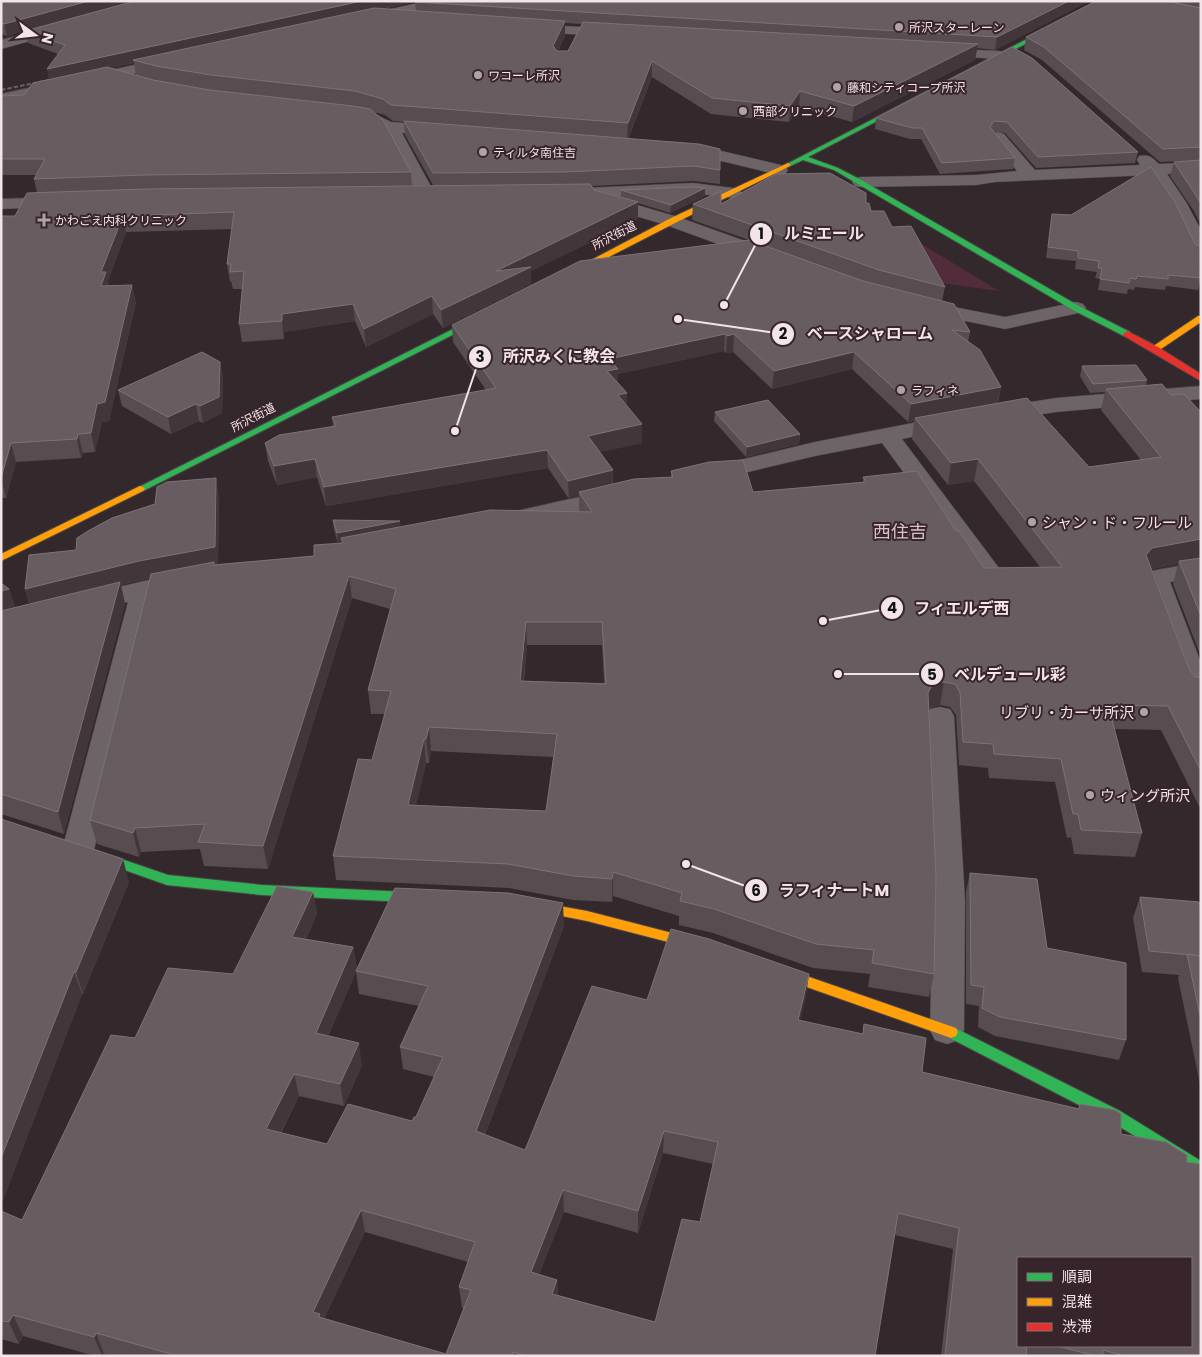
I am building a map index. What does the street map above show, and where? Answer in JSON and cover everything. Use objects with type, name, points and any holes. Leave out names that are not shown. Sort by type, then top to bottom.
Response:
[{"type":"main road","name":"所沢街道","points":[[552,282],[672,221],[803,158],[865,124],[1105,1]]},
{"type":"main road","points":[[803,158],[836,169],[861,182],[1076,308],[1155,349],[1201,378]]},
{"type":"main road","name":"所沢街道","points":[[1,558],[494,312]]},
{"type":"main road","points":[[1155,349],[1201,318]]},
{"type":"main road","points":[[74,848],[167,880],[270,891],[437,899]]},
{"type":"main road","points":[[519,904],[587,916],[712,948]]},
{"type":"main road","points":[[764,966],[947,1030],[1114,1116],[1201,1169]]},
{"type":"street","points":[[356,21],[447,1]]},
{"type":"street","points":[[375,17],[423,21]]},
{"type":"street","points":[[1,45],[73,24]]},
{"type":"street","points":[[519,28],[634,35]]},
{"type":"street","points":[[568,48],[577,31]]},
{"type":"street","points":[[925,51],[1004,52],[1029,60]]},
{"type":"street","points":[[1,99],[183,58]]},
{"type":"street","points":[[109,75],[140,84]]},
{"type":"street","points":[[363,116],[378,120],[393,131],[418,194],[446,194]]},
{"type":"street","points":[[387,127],[457,132]]},
{"type":"street","points":[[998,137],[1030,175]]},
{"type":"street","points":[[670,150],[713,154],[779,170]]},
{"type":"street","points":[[1135,151],[1156,169],[1192,212],[1201,250]]},
{"type":"street","points":[[861,182],[976,180],[995,177],[1201,167]]},
{"type":"street","points":[[546,194],[693,188],[733,192]]},
{"type":"street","points":[[566,194],[619,204],[785,262]]},
{"type":"street","points":[[1,204],[75,201]]},
{"type":"street","points":[[906,302],[934,310],[1005,323],[1076,308]]},
{"type":"street","points":[[689,478],[973,418],[1056,406],[1201,392]]},
{"type":"street","points":[[888,436],[993,577]]},
{"type":"street","points":[[495,523],[556,511],[631,492]]},
{"type":"street","points":[[1198,692],[1155,576],[1201,570]]},
{"type":"street","points":[[68,608],[144,589],[211,577]]},
{"type":"street","points":[[74,848],[144,589]]},
{"type":"street","points":[[940,716],[949,901],[947,1030]]},
{"type":"shaded area","points":[[915,240],[999,291],[941,283]]},
{"type":"building","points":[[1,1],[89,1],[4,24],[1,23]]},
{"type":"building","points":[[135,1],[362,1],[47,69],[65,45],[25,31]]},
{"type":"building","points":[[1069,1],[997,37],[415,2]]},
{"type":"building","points":[[1096,1],[1166,1],[1201,8],[1201,147],[1163,149],[1044,47],[1026,37]]},
{"type":"building","points":[[374,8],[565,21],[553,46],[557,51],[568,51],[583,22],[978,44],[854,106],[800,91],[790,106],[712,98],[652,61],[628,123],[391,105],[383,99],[355,91],[211,75],[156,66],[133,60]]},
{"type":"building","points":[[1012,47],[1032,58],[1138,152],[1038,157],[1007,122],[994,121],[990,127],[1015,158],[942,163],[922,128],[912,128],[876,118]]},
{"type":"building","points":[[107,67],[153,80],[210,90],[370,109],[383,120],[411,172],[145,175],[34,179],[45,159],[1,159],[1,96],[24,95],[33,83]]},
{"type":"building","points":[[404,121],[699,144],[720,149],[720,170],[693,166],[566,172],[433,173]]},
{"type":"building","points":[[1201,160],[1201,204],[1174,162]]},
{"type":"building","points":[[1151,167],[1175,202],[1195,244],[1200,246],[1201,278],[1168,275],[1168,279],[1137,276],[1136,279],[1130,278],[1129,283],[1100,279],[1102,268],[1098,268],[1099,261],[1078,258],[1078,251],[1048,247],[1052,214],[1071,215]]},
{"type":"building","points":[[830,173],[866,193],[866,203],[869,203],[871,211],[884,211],[892,227],[911,226],[945,287],[879,270],[693,204],[721,191],[721,204],[776,174]]},
{"type":"building","points":[[590,184],[594,190],[638,202],[496,271],[531,267],[441,310],[432,296],[364,329],[353,304],[282,314],[282,321],[239,324],[244,271],[230,272],[231,264],[227,264],[234,212],[123,216],[101,272],[106,272],[101,286],[132,285],[105,402],[97,404],[91,433],[78,434],[77,439],[11,443],[1,478],[1,216],[15,216],[27,193],[145,189]]},
{"type":"building","points":[[705,188],[671,205],[621,190]]},
{"type":"building","points":[[749,240],[863,281],[954,304],[970,332],[952,330],[980,350],[1001,387],[911,404],[854,352],[774,371],[734,334],[727,336],[725,334],[609,359],[618,369],[607,371],[627,393],[618,395],[642,424],[588,436],[613,470],[568,481],[547,450],[324,487],[315,459],[274,466],[265,443],[279,435],[336,426],[332,417],[496,388],[452,325],[580,261]]},
{"type":"building","points":[[202,352],[220,362],[219,397],[200,406],[196,404],[168,417],[118,390]]},
{"type":"building","points":[[1136,365],[1147,380],[1093,384],[1082,366]]},
{"type":"building","points":[[1162,384],[1171,395],[1184,394],[1201,412],[1201,539],[1152,548],[1146,555],[1189,669],[1195,677],[1201,677],[1201,771],[1168,706],[1108,705],[1142,833],[1081,830],[1078,814],[1073,814],[1061,759],[994,754],[993,744],[963,742],[960,692],[955,684],[944,682],[932,685],[928,693],[936,877],[934,974],[872,963],[874,950],[816,944],[714,909],[680,901],[682,893],[613,872],[612,879],[573,876],[508,864],[333,856],[358,759],[372,760],[391,691],[368,690],[396,589],[349,576],[263,846],[198,842],[205,824],[135,828],[133,833],[90,820],[151,574],[214,562],[214,565],[314,556],[314,545],[343,543],[341,538],[490,510],[592,512],[579,492],[634,479],[673,477],[671,471],[709,462],[743,460],[753,492],[866,482],[863,477],[917,471],[956,531],[959,531],[984,568],[1062,567],[978,459],[951,463],[915,418],[1027,398],[1089,467],[1161,457],[1106,389]],"holes":[[[526,622],[602,622],[606,684],[520,681]],[[429,727],[557,734],[546,811],[408,805],[424,739],[426,739]]]},
{"type":"building","points":[[768,400],[800,434],[747,447],[715,412]]},
{"type":"building","points":[[216,478],[215,547],[139,561],[25,589],[29,555],[76,550],[77,538],[88,531],[112,518],[155,504],[157,487],[167,482]]},
{"type":"building","points":[[333,520],[400,521],[337,533]]},
{"type":"building","points":[[1201,558],[1201,616],[1179,561]]},
{"type":"building","points":[[120,582],[58,812],[1,794],[1,611]]},
{"type":"building","points":[[1,583],[9,589],[1,591]]},
{"type":"building","points":[[1,819],[123,859],[76,972],[74,972],[1,1158]]},
{"type":"building","points":[[970,873],[1037,879],[1047,948],[1126,963],[1126,1040],[1000,1017],[982,1008],[984,987],[971,985]]},
{"type":"building","points":[[277,886],[313,892],[292,937],[353,947],[316,1033],[359,1043],[340,1084],[294,1074],[266,1129],[327,1144],[348,1104],[412,1121],[416,1117],[443,1057],[400,1047],[428,986],[356,971],[395,888],[508,893],[563,903],[476,1131],[525,1150],[592,986],[647,1000],[671,929],[709,939],[809,974],[798,1020],[863,1034],[864,1024],[926,1038],[922,1072],[1079,1109],[1080,1104],[1115,1110],[1121,1114],[1121,1134],[1166,1142],[1187,1155],[1187,1162],[1201,1164],[1201,1356],[1125,1356],[1103,1350],[1103,1356],[1096,1356],[1061,1347],[1192,1347],[1192,1257],[1017,1257],[1017,1347],[1027,1347],[1026,1356],[945,1356],[959,1228],[898,1213],[875,1356],[526,1356],[513,1352],[512,1356],[178,1356],[96,1333],[94,1337],[13,1315],[9,1322],[1,1321],[1,1211],[22,1220],[111,1035],[135,1038],[168,968],[233,974]],"holes":[[[664,1131],[718,1142],[700,1222],[682,1219],[655,1322],[552,1294],[557,1280],[531,1272],[563,1190],[638,1211]],[[361,1210],[475,1242],[459,1287],[471,1290],[446,1354],[319,1317],[320,1314],[313,1312]]]},
{"type":"building","points":[[1140,897],[1199,902],[1201,908],[1201,956],[1149,951]]},
{"type":"building","points":[[1187,954],[1201,956],[1201,1020]]},
{"type":"railway","points":[[1,90],[63,77]]},
{"type":"traffic: fast","points":[[788,165],[1105,1]]},
{"type":"traffic: fast","points":[[803,158],[836,169],[861,182],[1076,308],[1127,334]]},
{"type":"traffic: fast","points":[[140,489],[486,316]]},
{"type":"traffic: fast","points":[[89,853],[167,880],[262,890],[428,898]]},
{"type":"traffic: fast","points":[[951,1032],[1115,1116],[1201,1169]]},
{"type":"traffic: slow","points":[[565,276],[672,221],[788,165]]},
{"type":"traffic: slow","points":[[1155,349],[1201,318]]},
{"type":"traffic: slow","points":[[1,558],[140,489]]},
{"type":"traffic: slow","points":[[526,905],[587,916],[703,946]]},
{"type":"traffic: slow","points":[[772,969],[951,1032]]},
{"type":"traffic: jam","points":[[1127,334],[1201,378]]},
{"type":"place","name":"所沢スターレーン","points":[[899,27]]},
{"type":"place","name":"ワコーレ所沢","points":[[478,75]]},
{"type":"place","name":"藤和シティコープ所沢","points":[[837,87]]},
{"type":"place","name":"西部クリニック","points":[[743,111]]},
{"type":"place","name":"ティルタ南住吉","points":[[483,152]]},
{"type":"place","name":"かわごえ内科クリニック","points":[[44,220]]},
{"type":"place","name":"ルミエール","points":[[724,305]]},
{"type":"place","name":"ベースシャローム","points":[[678,319]]},
{"type":"place","name":"ラフィネ","points":[[901,390]]},
{"type":"place","name":"所沢みくに教会","points":[[455,431]]},
{"type":"place","name":"シャン・ド・フルール","points":[[1032,522]]},
{"type":"place","name":"フィエルデ西","points":[[823,621]]},
{"type":"place","name":"ベルデュール彩","points":[[838,674]]},
{"type":"place","name":"リブリ・カーサ所沢","points":[[1144,712]]},
{"type":"place","name":"ウィング所沢","points":[[1090,795]]},
{"type":"place","name":"ラフィナートM","points":[[686,864]]},
{"type":"district","name":"西住吉","points":[[900,531]]}]
